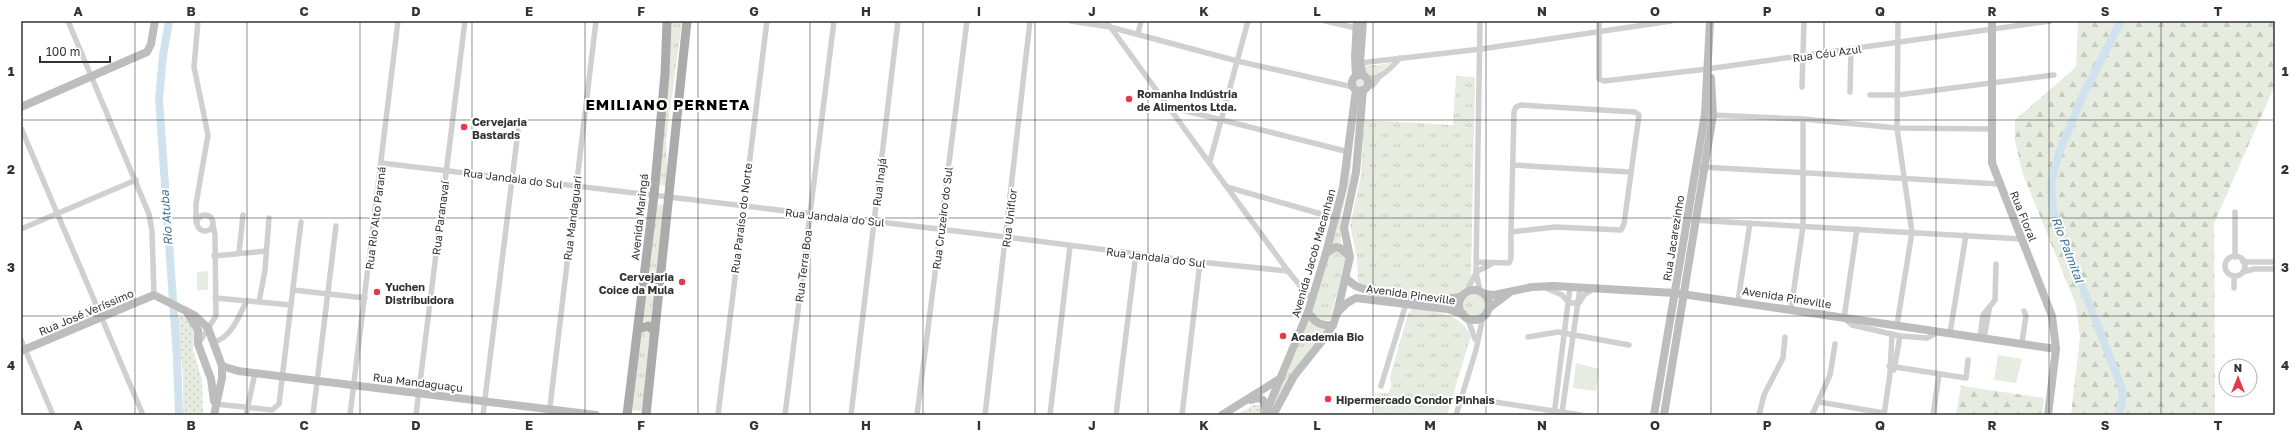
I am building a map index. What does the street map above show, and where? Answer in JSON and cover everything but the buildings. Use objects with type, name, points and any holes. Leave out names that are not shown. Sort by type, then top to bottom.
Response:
[{"type":"main road","name":"Avenida Maringá","points":[[627,415],[654,195],[665,74],[666,21]]},
{"type":"main road","points":[[646,415],[656,331],[687,21]]},
{"type":"main road","points":[[638,329],[648,326],[656,331]]},
{"type":"street","points":[[68,21],[149,214],[152,231],[157,297],[203,321],[208,328],[222,366],[222,378],[215,404],[214,415]]},
{"type":"street","points":[[21,107],[147,52],[151,44],[155,21]]},
{"type":"street","points":[[198,21],[194,67],[208,135],[196,204],[196,222],[199,229],[207,231],[214,243]]},
{"type":"street","name":"Rua Rio Alto Paraná","points":[[350,415],[398,21]]},
{"type":"street","name":"Rua Paranavaí","points":[[416,415],[465,21]]},
{"type":"street","name":"Rua Mandaguari","points":[[549,412],[596,21]]},
{"type":"street","name":"Rua Paraíso do Norte","points":[[718,415],[742,206],[767,21]]},
{"type":"street","name":"Rua Terra Boa","points":[[785,415],[834,21]]},
{"type":"street","name":"Rua Inajá","points":[[851,415],[898,21]]},
{"type":"street","name":"Rua Cruzeiro do Sul","points":[[917,415],[967,21]]},
{"type":"street","name":"Rua Uniflor","points":[[985,415],[1030,21]]},
{"type":"street","points":[[1071,21],[1110,27],[1238,61],[1360,88],[1372,86],[1380,76],[1400,58]]},
{"type":"street","points":[[1106,21],[1210,161],[1288,271],[1312,300]]},
{"type":"street","points":[[1138,34],[1141,21]]},
{"type":"street","points":[[1210,161],[1248,21]]},
{"type":"street","points":[[1326,21],[1357,25],[1361,76]]},
{"type":"street","points":[[1360,88],[1363,21]]},
{"type":"street","points":[[1456,415],[1476,350],[1483,316],[1489,308],[1488,300],[1483,293],[1476,273],[1481,49],[1480,21]]},
{"type":"street","points":[[1599,21],[1599,31]]},
{"type":"street","points":[[1360,63],[1481,49],[1671,21]]},
{"type":"street","name":"Rua Jacarezinho","points":[[1655,413],[1675,293],[1691,219],[1705,167],[1709,115],[1710,21]]},
{"type":"street","points":[[1802,87],[1804,21]]},
{"type":"street","points":[[1897,325],[1912,232],[1897,128],[1898,21]]},
{"type":"street","name":"Rua Floral","points":[[1992,21],[1992,163],[2052,316],[2056,349],[2048,415]]},
{"type":"street","name":"Rua Céu Azul","points":[[1599,31],[1598,79],[1604,81],[1851,50],[1992,31],[2050,21]]},
{"type":"street","points":[[1850,92],[1851,50]]},
{"type":"street","points":[[1870,95],[1898,95],[2054,75]]},
{"type":"street","points":[[1360,88],[1352,82],[1361,76],[1373,78],[1380,76]]},
{"type":"street","name":"Avenida Jacob Macanhan","points":[[1268,414],[1308,312],[1336,218],[1343,187],[1360,88]]},
{"type":"street","name":"Avenida Jacob Macanhan","points":[[1268,414],[1294,376],[1333,325],[1337,314],[1350,258],[1344,228],[1356,172],[1360,88]]},
{"type":"street","points":[[1477,262],[1491,264],[1509,263],[1511,258],[1511,232],[1514,112],[1516,107],[1521,106],[1637,113],[1640,120],[1630,172],[1624,224],[1621,230],[1555,227],[1511,232]]},
{"type":"street","points":[[1170,108],[1348,152]]},
{"type":"street","points":[[1709,115],[1803,119],[1897,128],[1992,129]]},
{"type":"street","name":"Rua Jacarezinho","points":[[1664,414],[1684,294],[1696,167],[1709,115]]},
{"type":"street","points":[[1791,309],[1804,226],[1803,119]]},
{"type":"street","points":[[21,128],[143,415]]},
{"type":"street","points":[[484,415],[518,131]]},
{"type":"street","name":"Rua Jandaia do Sul","points":[[381,163],[941,229],[1200,262],[1288,271]]},
{"type":"street","points":[[1513,165],[1630,172]]},
{"type":"street","points":[[1696,167],[1999,184]]},
{"type":"street","points":[[21,229],[136,180]]},
{"type":"street","points":[[1227,187],[1336,218]]},
{"type":"street","points":[[196,204],[204,214],[212,218],[216,316],[198,344]]},
{"type":"street","points":[[2235,212],[2235,257]]},
{"type":"street","points":[[196,222],[199,217],[204,214]]},
{"type":"street","points":[[239,253],[243,215]]},
{"type":"street","points":[[259,302],[269,218]]},
{"type":"street","points":[[1691,219],[2022,239]]},
{"type":"street","points":[[215,404],[246,412],[272,410],[279,404],[301,222]]},
{"type":"street","points":[[1738,301],[1750,223]]},
{"type":"street","points":[[207,231],[213,225]]},
{"type":"street","points":[[313,415],[336,226]]},
{"type":"street","points":[[1857,230],[1844,318],[1852,325],[1900,336],[1927,338],[1938,331]]},
{"type":"street","points":[[1950,333],[1966,235]]},
{"type":"street","points":[[1050,415],[1070,246]]},
{"type":"street","points":[[1326,253],[1336,247],[1348,254],[1350,258]]},
{"type":"street","points":[[214,256],[266,251]]},
{"type":"street","points":[[1116,415],[1136,254]]},
{"type":"street","points":[[2275,262],[2243,262],[2235,257],[2228,259],[2225,266],[2227,273],[2234,276],[2254,269],[2275,269]]},
{"type":"street","points":[[1182,415],[1200,262]]},
{"type":"street","points":[[2243,262],[2243,272]]},
{"type":"street","points":[[1476,350],[1475,335],[1460,305],[1464,294],[1476,273],[1491,264]]},
{"type":"street","points":[[1982,337],[1983,315],[1995,300],[1997,293],[1996,264]]},
{"type":"street","points":[[2234,276],[2234,288]]},
{"type":"street","name":"Avenida Pineville","points":[[1346,278],[1353,285],[1368,290],[1451,299],[1464,294]]},
{"type":"street","points":[[1542,286],[1562,295],[1569,303],[1579,303]]},
{"type":"street","name":"Avenida Pineville","points":[[1483,293],[1494,295],[1542,286],[1580,292],[1594,288],[1675,293],[2022,342],[2056,349]]},
{"type":"street","points":[[1579,303],[1584,295],[1594,288]]},
{"type":"street","points":[[293,290],[365,298]]},
{"type":"street","points":[[1367,299],[1368,290]]},
{"type":"street","points":[[1464,294],[1473,290],[1483,293]]},
{"type":"street","name":"Avenida Pineville","points":[[1489,308],[1513,291]]},
{"type":"street","points":[[1554,413],[1570,291]]},
{"type":"street","points":[[1560,414],[1580,292]]},
{"type":"street","name":"Rua José Veríssimo","points":[[23,350],[102,317],[157,297]]},
{"type":"street","points":[[215,298],[290,305]]},
{"type":"street","points":[[1430,307],[1431,298]]},
{"type":"street","name":"Avenida Pineville","points":[[1337,314],[1351,299],[1367,299],[1447,309],[1465,316]]},
{"type":"street","points":[[198,344],[205,340],[213,342],[218,341],[232,328],[247,300]]},
{"type":"street","points":[[1381,386],[1406,304]]},
{"type":"street","points":[[2022,342],[2026,316],[2024,311]]},
{"type":"street","points":[[187,312],[197,326],[198,344],[211,379],[215,404]]},
{"type":"street","points":[[1308,312],[1313,319],[1321,325],[1333,325]]},
{"type":"street","points":[[203,321],[216,316]]},
{"type":"street","points":[[1465,316],[1475,319],[1483,316]]},
{"type":"street","points":[[1874,330],[1884,336],[1891,343],[1898,344]]},
{"type":"street","points":[[1528,337],[1548,332],[1629,345]]},
{"type":"street","points":[[1892,334],[1892,367]]},
{"type":"street","points":[[1819,402],[1884,414],[1890,374],[1900,336]]},
{"type":"street","points":[[1759,415],[1764,395],[1783,358],[1785,337]]},
{"type":"street","points":[[21,340],[23,350],[53,415]]},
{"type":"street","points":[[1812,415],[1830,375],[1835,344]]},
{"type":"street","points":[[1892,367],[1966,378],[1968,360]]},
{"type":"street","name":"Rua Mandaguaçu","points":[[222,366],[238,371],[485,401],[549,412],[596,415]]},
{"type":"street","points":[[211,379],[216,381],[238,371]]},
{"type":"street","points":[[246,412],[254,373]]},
{"type":"street","points":[[1933,415],[1939,375]]},
{"type":"street","points":[[1222,415],[1281,378]]},
{"type":"street","points":[[1244,402],[1261,399],[1265,402],[1268,414]]},
{"type":"street","points":[[1481,400],[1560,414],[1581,415]]},
{"type":"street","points":[[1655,413],[1664,414]]},
{"type":"green space","points":[[669,21],[682,22],[666,139],[668,186],[658,185]]},
{"type":"green space","points":[[2078,21],[2275,21],[2275,85],[2214,223],[2215,415],[2071,415],[2080,337],[2076,305],[2023,174],[2015,141],[2015,120],[2076,67]]},
{"type":"green space","points":[[1389,60],[1390,63],[1377,76],[1370,76],[1366,73],[1364,64],[1367,66],[1386,64]]},
{"type":"green space","points":[[1456,76],[1475,77],[1471,278],[1465,288],[1461,291],[1439,295],[1426,295],[1382,289],[1360,284],[1358,281],[1357,258],[1350,225],[1361,176],[1364,120],[1453,125]]},
{"type":"green space","points":[[1358,78],[1362,78],[1365,83],[1362,88],[1358,88],[1355,85],[1355,81]]},
{"type":"green space","points":[[1355,120],[1350,178],[1341,217],[1341,243],[1332,245]]},
{"type":"green space","points":[[656,204],[665,205],[653,323],[647,321],[642,322]]},
{"type":"green space","points":[[1339,250],[1346,257],[1330,320],[1319,321],[1312,312],[1330,253]]},
{"type":"green space","points":[[208,271],[208,290],[197,290],[197,272]]},
{"type":"green space","points":[[1469,292],[1479,292],[1486,299],[1486,309],[1479,316],[1469,316],[1462,309],[1462,299]]},
{"type":"green space","points":[[1456,301],[1457,308],[1434,305],[1435,302]]},
{"type":"green space","points":[[1413,308],[1446,314],[1460,322],[1471,336],[1447,415],[1374,415],[1377,393],[1388,393],[1391,387],[1390,377],[1408,314]]},
{"type":"green space","points":[[177,317],[189,318],[194,327],[193,350],[202,380],[203,415],[183,415],[183,376]]},
{"type":"green space","points":[[1308,320],[1317,327],[1327,327],[1293,372],[1267,415],[1295,354]]},
{"type":"green space","points":[[651,330],[642,411],[630,410],[642,331]]},
{"type":"green space","points":[[1998,355],[2022,359],[2016,383],[1994,380]]},
{"type":"green space","points":[[1576,363],[1599,369],[1596,391],[1573,388]]},
{"type":"green space","points":[[1961,386],[2044,398],[2042,415],[1956,415]]},
{"type":"green space","points":[[1254,405],[1260,405],[1262,409],[1259,415],[1236,415]]},
{"type":"waterway","name":"Rio Atuba","points":[[169,21],[163,56],[159,99],[177,358],[179,415]]},
{"type":"waterway","name":"Rio Palmital","points":[[2119,415],[2123,397],[2121,386],[2053,211],[2051,183],[2059,153],[2082,97],[2121,21]]},
{"type":"place","name":"Romanha Indústria de Alimentos Ltda.","points":[[1129,99]]},
{"type":"place","name":"Cervejaria Bastards","points":[[464,127]]},
{"type":"place","name":"Cervejaria Coice da Mula","points":[[682,282]]},
{"type":"place","name":"Yuchen Distribuidora","points":[[377,292]]},
{"type":"place","name":"Academia Bio","points":[[1283,336]]},
{"type":"place","name":"Hipermercado Condor Pinhais","points":[[1328,399]]},
{"type":"district","name":"EMILIANO PERNETA","points":[[668,104]]}]
